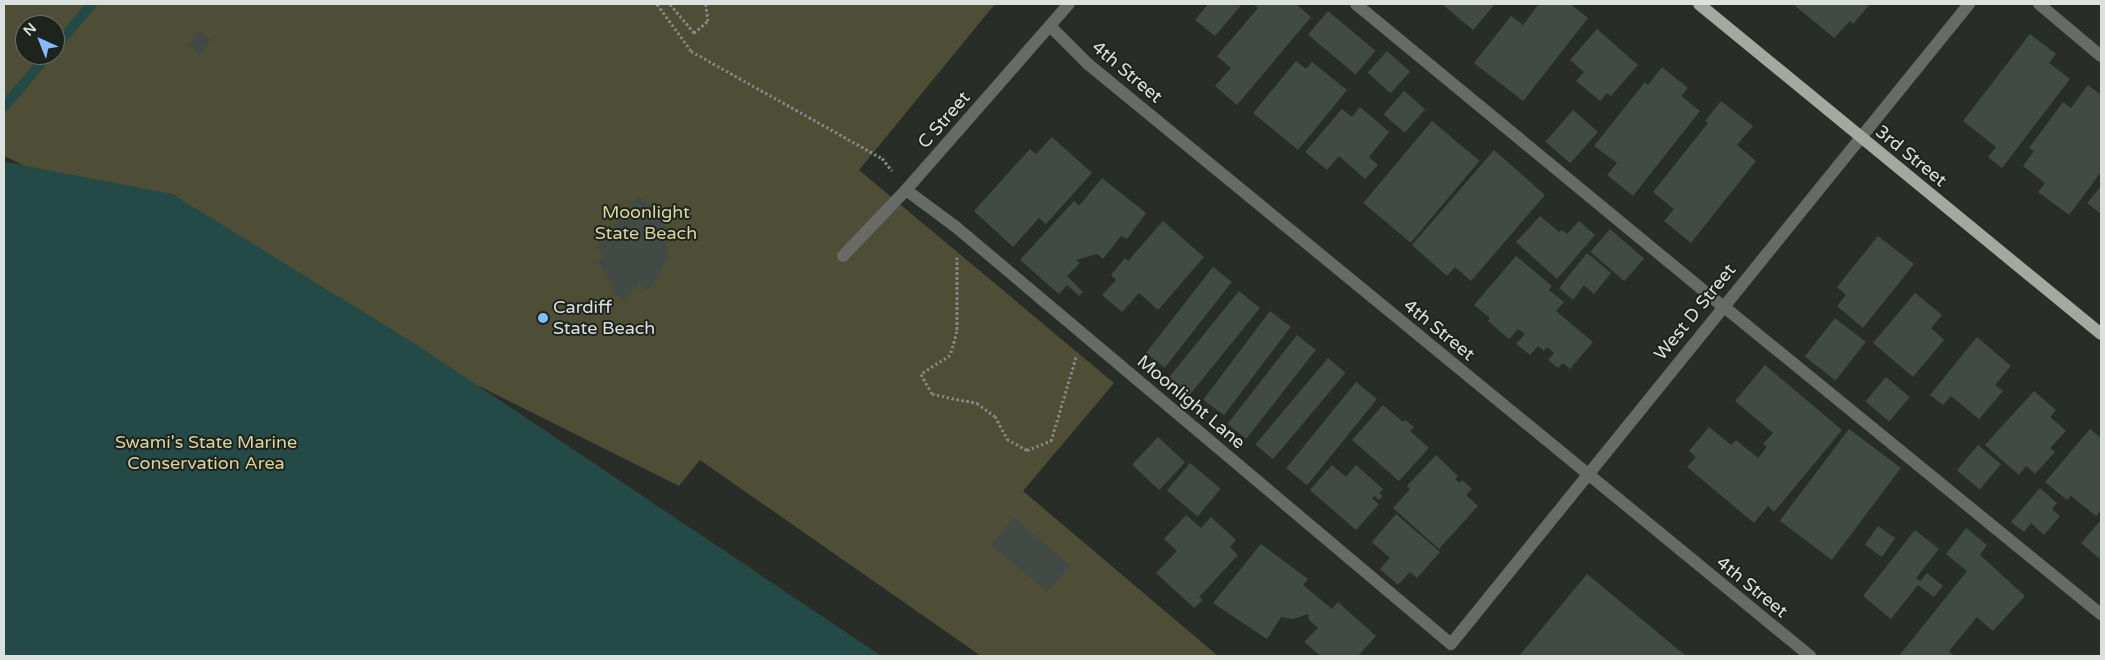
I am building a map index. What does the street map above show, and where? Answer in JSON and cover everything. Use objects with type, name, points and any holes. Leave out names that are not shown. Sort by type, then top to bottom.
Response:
[{"type":"main road","name":"3rd Street","points":[[1700,4],[2101,334]]},
{"type":"street","name":"C Street","points":[[843,256],[906,190],[1069,4]]},
{"type":"street","points":[[1356,4],[2101,614]]},
{"type":"street","name":"West D Street","points":[[1451,644],[1586,474],[1862,138],[1969,4]]},
{"type":"street","points":[[2039,4],[2101,56]]},
{"type":"street","name":"4th Street","points":[[1050,26],[1088,64],[1810,656]]},
{"type":"street","name":"Moonlight Lane","points":[[906,190],[956,227],[1451,644]]},
{"type":"path","points":[[657,4],[691,51],[882,158],[906,190]]},
{"type":"path","points":[[670,4],[694,33],[708,21],[706,4]]},
{"type":"path","points":[[956,227],[958,331],[950,355],[922,374],[932,394],[977,404],[995,416],[1006,439],[1027,450],[1052,441],[1082,334]]},
{"type":"green space","name":"Moonlight State Beach","points":[[4,4],[995,4],[859,170],[1114,383],[1023,491],[1218,656],[981,656],[700,460],[679,486],[475,384],[881,656],[4,656],[4,162],[23,165],[4,156]]},
{"type":"water","name":"Swami's State Marine Conservation Area","points":[[4,162],[172,194],[412,342],[881,656],[4,656]]},
{"type":"building","points":[[1208,4],[1242,4],[1215,36],[1195,20]]},
{"type":"building","points":[[1253,4],[1296,4],[1311,17],[1237,105],[1215,86],[1231,68],[1217,56],[1258,8]]},
{"type":"building","points":[[1442,4],[1495,4],[1473,30]]},
{"type":"building","points":[[1539,4],[1570,4],[1588,18],[1523,101],[1474,63],[1511,16],[1523,25]]},
{"type":"building","points":[[1793,4],[1870,4],[1853,24],[1850,21],[1834,38]]},
{"type":"building","points":[[1328,11],[1375,51],[1356,75],[1308,35]]},
{"type":"building","points":[[1597,29],[1638,65],[1611,96],[1607,93],[1600,101],[1576,81],[1584,72],[1570,60]]},
{"type":"building","points":[[199,31],[211,40],[200,54],[188,45]]},
{"type":"building","points":[[2030,34],[2056,54],[2049,63],[2070,79],[2002,168],[1988,157],[1996,147],[1963,121]]},
{"type":"building","points":[[1387,51],[1410,72],[1391,93],[1368,73]]},
{"type":"building","points":[[1296,61],[1306,69],[1312,62],[1347,90],[1298,150],[1253,113]]},
{"type":"building","points":[[1662,67],[1688,88],[1681,96],[1700,111],[1633,196],[1607,175],[1617,163],[1594,146],[1645,82],[1648,85]]},
{"type":"building","points":[[2088,85],[2101,95],[2101,172],[2069,215],[2038,192],[2045,183],[2023,166],[2034,151],[2029,148],[2063,102],[2071,108]]},
{"type":"building","points":[[1404,91],[1425,109],[1405,133],[1384,114]]},
{"type":"building","points":[[1721,101],[1753,126],[1737,145],[1756,161],[1691,243],[1664,221],[1674,209],[1653,192],[1708,123],[1705,121]]},
{"type":"building","points":[[1360,107],[1389,132],[1369,157],[1378,165],[1365,179],[1339,156],[1327,170],[1305,152],[1342,109],[1352,117]]},
{"type":"building","points":[[1573,110],[1598,132],[1570,163],[1545,142]]},
{"type":"building","points":[[1432,121],[1479,161],[1411,243],[1363,203]]},
{"type":"building","points":[[1052,137],[1092,173],[1046,224],[1039,218],[1013,247],[974,211],[1030,149],[1036,154]]},
{"type":"building","points":[[1494,150],[1545,195],[1471,281],[1455,267],[1447,276],[1412,245]]},
{"type":"building","points":[[1102,178],[1146,213],[1127,239],[1121,236],[1103,259],[1097,254],[1076,260],[1080,263],[1067,276],[1083,292],[1079,296],[1067,285],[1059,294],[1020,260],[1074,201],[1079,206]]},
{"type":"building","points":[[2101,186],[2101,214],[2087,203]]},
{"type":"building","points":[[639,197],[655,209],[666,230],[668,257],[657,278],[647,291],[639,283],[624,301],[612,289],[613,284],[597,262],[604,256],[597,247]]},
{"type":"building","points":[[1540,216],[1559,232],[1562,230],[1567,234],[1579,221],[1595,235],[1557,279],[1516,242]]},
{"type":"building","points":[[1163,221],[1204,257],[1158,310],[1139,293],[1122,312],[1102,295],[1116,280],[1111,275],[1125,258],[1128,261]]},
{"type":"building","points":[[1610,229],[1644,259],[1624,281],[1590,252]]},
{"type":"building","points":[[1878,236],[1914,264],[1863,328],[1837,306],[1846,295],[1837,287]]},
{"type":"building","points":[[1587,253],[1611,273],[1594,294],[1584,285],[1573,300],[1559,288]]},
{"type":"building","points":[[1516,256],[1552,286],[1549,290],[1564,302],[1556,311],[1593,342],[1570,369],[1563,363],[1558,368],[1548,360],[1554,353],[1547,347],[1544,351],[1538,346],[1530,355],[1516,344],[1525,334],[1518,329],[1509,339],[1488,321],[1490,318],[1474,305]]},
{"type":"building","points":[[1213,267],[1232,282],[1165,368],[1146,353]]},
{"type":"building","points":[[1239,291],[1260,308],[1190,394],[1169,377]]},
{"type":"building","points":[[1915,293],[1942,315],[1931,328],[1944,340],[1913,377],[1873,343]]},
{"type":"building","points":[[1270,311],[1291,327],[1224,415],[1203,400]]},
{"type":"building","points":[[1835,318],[1866,342],[1836,381],[1805,357]]},
{"type":"building","points":[[1297,335],[1316,350],[1246,439],[1227,424]]},
{"type":"building","points":[[1977,337],[2011,366],[1995,385],[2003,391],[1979,419],[1951,396],[1943,405],[1930,395]]},
{"type":"building","points":[[1328,358],[1346,373],[1273,459],[1255,445]]},
{"type":"building","points":[[1765,365],[1842,430],[1774,512],[1768,506],[1754,523],[1687,467],[1696,457],[1689,451],[1709,427],[1731,445],[1736,440],[1758,458],[1767,447],[1763,444],[1773,433],[1735,401]]},
{"type":"building","points":[[1886,377],[1910,397],[1889,421],[1865,402]]},
{"type":"building","points":[[1356,382],[1377,399],[1307,485],[1286,468]]},
{"type":"building","points":[[2034,391],[2056,410],[2050,417],[2066,431],[2050,448],[2055,452],[2035,474],[2026,466],[2019,475],[1985,445]]},
{"type":"building","points":[[1383,405],[1403,422],[1405,420],[1414,427],[1410,431],[1429,448],[1399,481],[1352,440]]},
{"type":"building","points":[[1849,429],[1901,468],[1832,560],[1780,521]]},
{"type":"building","points":[[2090,429],[2101,438],[2101,510],[2096,516],[2071,496],[2067,500],[2045,482]]},
{"type":"building","points":[[1158,437],[1185,462],[1159,490],[1132,465]]},
{"type":"building","points":[[1978,445],[2001,464],[1980,490],[1957,470]]},
{"type":"building","points":[[1436,455],[1458,476],[1455,479],[1460,483],[1462,480],[1472,489],[1466,495],[1478,506],[1439,549],[1393,508],[1410,489],[1407,486]]},
{"type":"building","points":[[1190,463],[1221,489],[1198,516],[1167,491]]},
{"type":"building","points":[[1332,465],[1346,477],[1356,465],[1383,489],[1379,493],[1383,496],[1379,500],[1375,496],[1372,498],[1379,504],[1356,530],[1310,490]]},
{"type":"building","points":[[2040,488],[2057,503],[2052,509],[2060,516],[2044,535],[2031,523],[2024,532],[2011,522]]},
{"type":"building","points":[[1396,514],[1440,552],[1417,578],[1410,572],[1398,585],[1380,569],[1390,558],[1372,542]]},
{"type":"building","points":[[1186,515],[1201,528],[1211,517],[1236,540],[1230,547],[1238,555],[1199,597],[1203,600],[1194,608],[1156,573],[1177,551],[1164,539]]},
{"type":"building","points":[[1014,518],[1070,565],[1047,592],[992,545]]},
{"type":"building","points":[[2101,520],[2101,560],[2081,543]]},
{"type":"building","points":[[1878,526],[1895,538],[1882,557],[1865,545]]},
{"type":"building","points":[[1966,528],[1987,545],[1980,555],[2025,596],[1993,631],[1977,617],[1949,651],[1954,656],[1899,656],[1967,571],[1946,554]]},
{"type":"building","points":[[1915,530],[1939,549],[1916,578],[1920,581],[1927,573],[1943,586],[1934,597],[1918,585],[1891,619],[1863,596]]},
{"type":"building","points":[[1261,544],[1308,579],[1303,585],[1332,609],[1338,602],[1376,636],[1358,656],[1321,656],[1304,642],[1318,628],[1309,620],[1308,614],[1293,619],[1281,617],[1267,639],[1213,603]]},
{"type":"building","points":[[1587,574],[1686,656],[1519,656]]},
{"type":"waterway","points":[[65,35],[92,4]]},
{"type":"waterway","points":[[4,107],[40,65]]},
{"type":"place","name":"Cardiff State Beach","points":[[543,318]]}]
